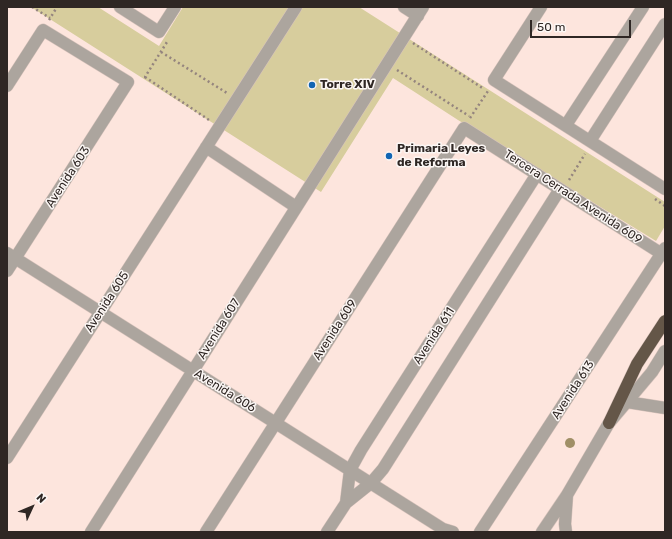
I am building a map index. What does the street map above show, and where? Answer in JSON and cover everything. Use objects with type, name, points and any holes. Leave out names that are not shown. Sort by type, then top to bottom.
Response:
[{"type":"highway","points":[[609,424],[637,364],[665,321]]},
{"type":"street","points":[[120,7],[159,32],[175,7]]},
{"type":"street","name":"Avenida 605","points":[[7,458],[296,7]]},
{"type":"street","points":[[404,7],[421,11]]},
{"type":"street","points":[[541,7],[494,80],[665,188]]},
{"type":"street","points":[[566,125],[643,7]]},
{"type":"street","name":"Avenida 607","points":[[91,532],[421,11]]},
{"type":"street","points":[[590,141],[665,24]]},
{"type":"street","points":[[7,86],[43,30],[128,82]]},
{"type":"street","name":"Avenida 603","points":[[7,272],[11,256],[128,82]]},
{"type":"street","name":"Tercera Cerrada Avenida 609","points":[[464,128],[560,189],[663,251]]},
{"type":"street","name":"Avenida 609","points":[[206,532],[464,128]]},
{"type":"street","points":[[206,147],[296,207]]},
{"type":"street","name":"Avenida 611","points":[[346,503],[350,470],[361,450],[537,174]]},
{"type":"street","name":"Avenida 611","points":[[327,532],[346,503],[371,483],[383,468],[560,189]]},
{"type":"street","name":"Avenida 613","points":[[480,532],[663,251]]},
{"type":"street","name":"Avenida 606","points":[[11,256],[447,531]]},
{"type":"street","points":[[542,532],[567,495],[609,424],[652,372],[665,351]]},
{"type":"street","points":[[627,402],[665,408]]},
{"type":"street","points":[[566,532],[565,524],[567,495]]},
{"type":"path","points":[[32,7],[50,18]]},
{"type":"path","points":[[128,82],[145,77],[161,52],[170,37],[159,32]]},
{"type":"path","points":[[161,52],[237,99]]},
{"type":"path","points":[[145,77],[219,127]]},
{"type":"path","points":[[464,128],[494,80]]},
{"type":"path","points":[[569,180],[585,154]]},
{"type":"shaded area","points":[[31,7],[98,7],[159,46],[183,7],[359,7],[665,202],[665,226],[656,241],[458,120],[393,78],[321,192]]},
{"type":"place","name":"Torre XIV","points":[[312,85]]},
{"type":"place","name":"Primaria Leyes de Reforma","points":[[389,156]]}]
